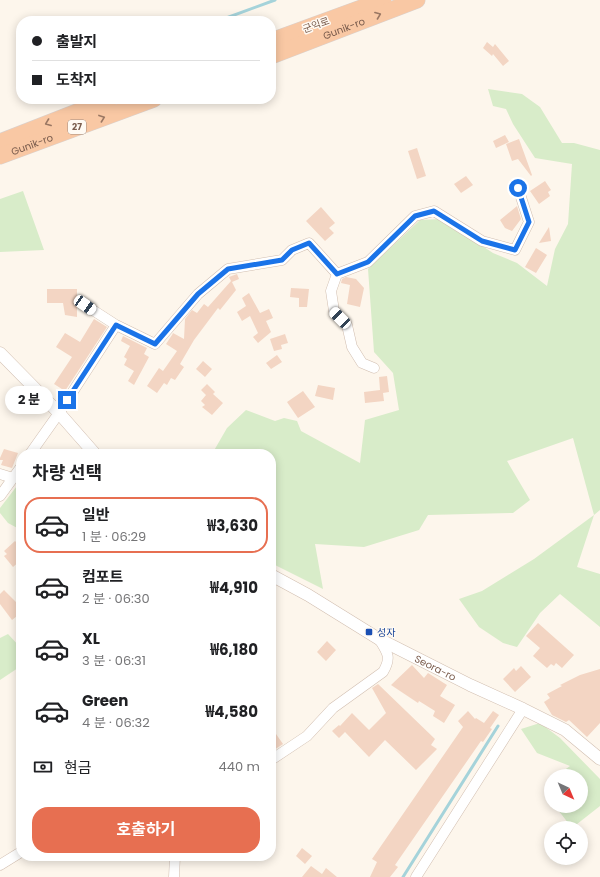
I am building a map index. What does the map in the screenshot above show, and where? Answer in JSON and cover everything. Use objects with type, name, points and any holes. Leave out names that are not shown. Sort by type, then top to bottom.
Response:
[{"type":"highway","name":"군익로","points":[[276,39],[383,0]]},
{"type":"highway","name":"Gunik-ro","points":[[276,54],[417,0]]},
{"type":"highway","points":[[0,142],[97,104]]},
{"type":"highway","name":"Gunik-ro","points":[[0,156],[140,104]]},
{"type":"street","points":[[337,274],[368,262],[415,216],[434,211],[482,241],[515,250],[529,222],[518,188]]},
{"type":"street","points":[[85,305],[116,325],[155,344],[198,294],[228,269],[282,260],[292,250],[309,243],[337,274]]},
{"type":"street","points":[[337,274],[331,292],[334,311],[348,325],[352,347],[362,363],[374,368]]},
{"type":"street","points":[[34,449],[59,413],[116,325]]},
{"type":"street","points":[[0,353],[59,413],[91,449]]},
{"type":"street","points":[[0,474],[13,478]]},
{"type":"street","points":[[0,496],[16,474]]},
{"type":"street","name":"Seora-ro","points":[[276,578],[308,595],[379,639],[470,685],[565,730],[600,758]]},
{"type":"street","points":[[276,757],[307,736],[333,708],[383,672],[388,664],[388,653],[379,639]]},
{"type":"street","points":[[416,877],[523,709]]},
{"type":"street","points":[[0,865],[16,855]]},
{"type":"street","points":[[174,877],[175,861]]},
{"type":"green space","points":[[488,89],[522,94],[540,107],[562,143],[574,143],[600,150],[600,510],[594,515],[573,438],[507,461],[530,500],[513,513],[428,515],[419,530],[364,547],[315,544],[323,589],[276,566],[276,449],[215,449],[227,428],[246,410],[275,421],[284,418],[297,421],[301,431],[360,463],[365,420],[399,410],[393,373],[374,352],[368,269],[420,220],[441,219],[493,253],[517,263],[547,286],[555,249],[568,224],[572,164],[535,158],[513,124],[506,109],[493,106]]},
{"type":"green space","points":[[23,191],[44,250],[0,252],[0,199]]},
{"type":"green space","points":[[16,487],[16,527],[8,523],[0,513],[0,508]]},
{"type":"green space","points":[[594,515],[577,567],[600,574],[600,627],[560,594],[540,613],[517,647],[503,643],[479,627],[459,599],[482,591],[534,559]]},
{"type":"green space","points":[[8,634],[16,643],[16,669],[0,680],[0,638]]},
{"type":"green space","points":[[540,723],[560,738],[600,779],[600,806],[581,821],[567,821],[560,813],[588,813],[588,769],[566,769],[570,766],[537,753],[521,729]]},
{"type":"building","points":[[487,42],[493,47],[495,44],[509,61],[503,66],[493,54],[492,56],[483,48]]},
{"type":"building","points":[[505,135],[509,142],[496,148],[493,141]]},
{"type":"building","points":[[519,139],[532,175],[531,176],[518,159],[512,161],[506,144]]},
{"type":"building","points":[[417,148],[426,176],[417,179],[408,151]]},
{"type":"building","points":[[466,176],[473,185],[461,193],[454,184]]},
{"type":"building","points":[[545,181],[551,190],[548,192],[550,196],[539,204],[530,191]]},
{"type":"building","points":[[517,206],[521,219],[512,231],[505,228],[500,220]]},
{"type":"building","points":[[321,207],[335,223],[329,228],[334,233],[325,241],[306,221]]},
{"type":"building","points":[[549,227],[551,241],[539,243]]},
{"type":"building","points":[[536,248],[547,255],[536,273],[525,267]]},
{"type":"building","points":[[237,274],[239,279],[232,282],[236,290],[220,310],[218,308],[194,340],[180,364],[184,367],[175,380],[171,378],[167,385],[164,383],[157,393],[147,386],[159,368],[163,371],[177,351],[166,344],[173,333],[184,339],[185,319],[192,310],[197,313],[204,304],[208,307],[231,281],[229,277]]},
{"type":"building","points":[[346,277],[356,279],[364,288],[360,307],[347,304],[350,285],[341,283],[342,279]]},
{"type":"building","points":[[291,288],[309,289],[307,307],[299,307],[299,298],[290,297]]},
{"type":"building","points":[[47,289],[77,289],[77,317],[65,315],[63,303],[47,303]]},
{"type":"building","points":[[249,293],[260,313],[269,309],[273,318],[266,321],[271,332],[258,343],[253,337],[258,333],[250,316],[242,321],[237,312],[246,306],[242,298]]},
{"type":"building","points":[[94,319],[107,327],[65,391],[54,384],[72,357],[56,347],[65,333],[80,342]]},
{"type":"building","points":[[285,334],[288,343],[281,345],[282,349],[274,351],[270,339]]},
{"type":"building","points":[[123,336],[147,348],[144,354],[149,357],[134,385],[128,381],[134,371],[124,365],[127,359],[124,357],[130,346],[121,341]]},
{"type":"building","points":[[277,355],[282,362],[271,369],[266,363]]},
{"type":"building","points":[[203,361],[212,369],[205,377],[196,369]]},
{"type":"building","points":[[387,376],[389,392],[383,393],[384,401],[365,403],[364,392],[380,390],[379,377]]},
{"type":"building","points":[[207,384],[215,392],[213,394],[223,403],[212,415],[202,407],[205,405],[201,401],[206,395],[201,390]]},
{"type":"building","points":[[318,385],[335,388],[333,400],[315,396]]},
{"type":"building","points":[[303,391],[315,407],[298,418],[287,402]]},
{"type":"building","points":[[4,449],[16,452],[16,458],[12,468],[1,465],[3,460],[0,460]]},
{"type":"building","points":[[15,541],[16,542],[16,564],[13,567],[4,556],[7,554],[4,551]]},
{"type":"building","points":[[4,590],[16,602],[16,617],[12,620],[0,604],[0,594]]},
{"type":"building","points":[[538,623],[574,655],[562,668],[556,663],[554,666],[551,664],[547,668],[533,656],[540,648],[526,636]]},
{"type":"building","points":[[327,641],[336,650],[326,661],[317,652]]},
{"type":"building","points":[[412,665],[424,678],[428,673],[447,685],[440,696],[455,705],[444,723],[433,716],[435,711],[419,701],[418,703],[391,685]]},
{"type":"building","points":[[521,666],[531,677],[515,692],[503,679],[514,668],[516,671]]},
{"type":"building","points":[[600,669],[600,723],[587,737],[569,720],[566,722],[552,715],[544,702],[550,698],[547,694],[562,686],[560,685],[580,675]]},
{"type":"building","points":[[378,684],[435,739],[431,745],[437,749],[416,770],[385,740],[369,757],[345,732],[339,738],[332,731],[339,725],[340,726],[352,713],[369,730],[386,713],[372,688]]},
{"type":"building","points":[[468,711],[475,719],[476,718],[484,723],[493,711],[499,715],[483,742],[481,741],[395,865],[398,867],[390,877],[370,877],[377,862],[372,859],[463,727],[458,721]]},
{"type":"building","points":[[276,734],[283,744],[276,749]]},
{"type":"building","points":[[302,848],[312,856],[305,864],[296,856]]},
{"type":"building","points":[[311,866],[322,874],[326,868],[337,877],[302,877]]},
{"type":"waterway","points":[[232,16],[275,0]]},
{"type":"waterway","points":[[403,877],[498,726]]},
{"type":"place","name":"성자","points":[[369,632]]},
{"type":"route","points":[[67,400],[116,325],[155,344],[198,294],[228,269],[282,260],[292,250],[309,243],[337,274],[368,262],[415,216],[434,211],[482,241],[515,250],[529,222],[518,188]]}]
